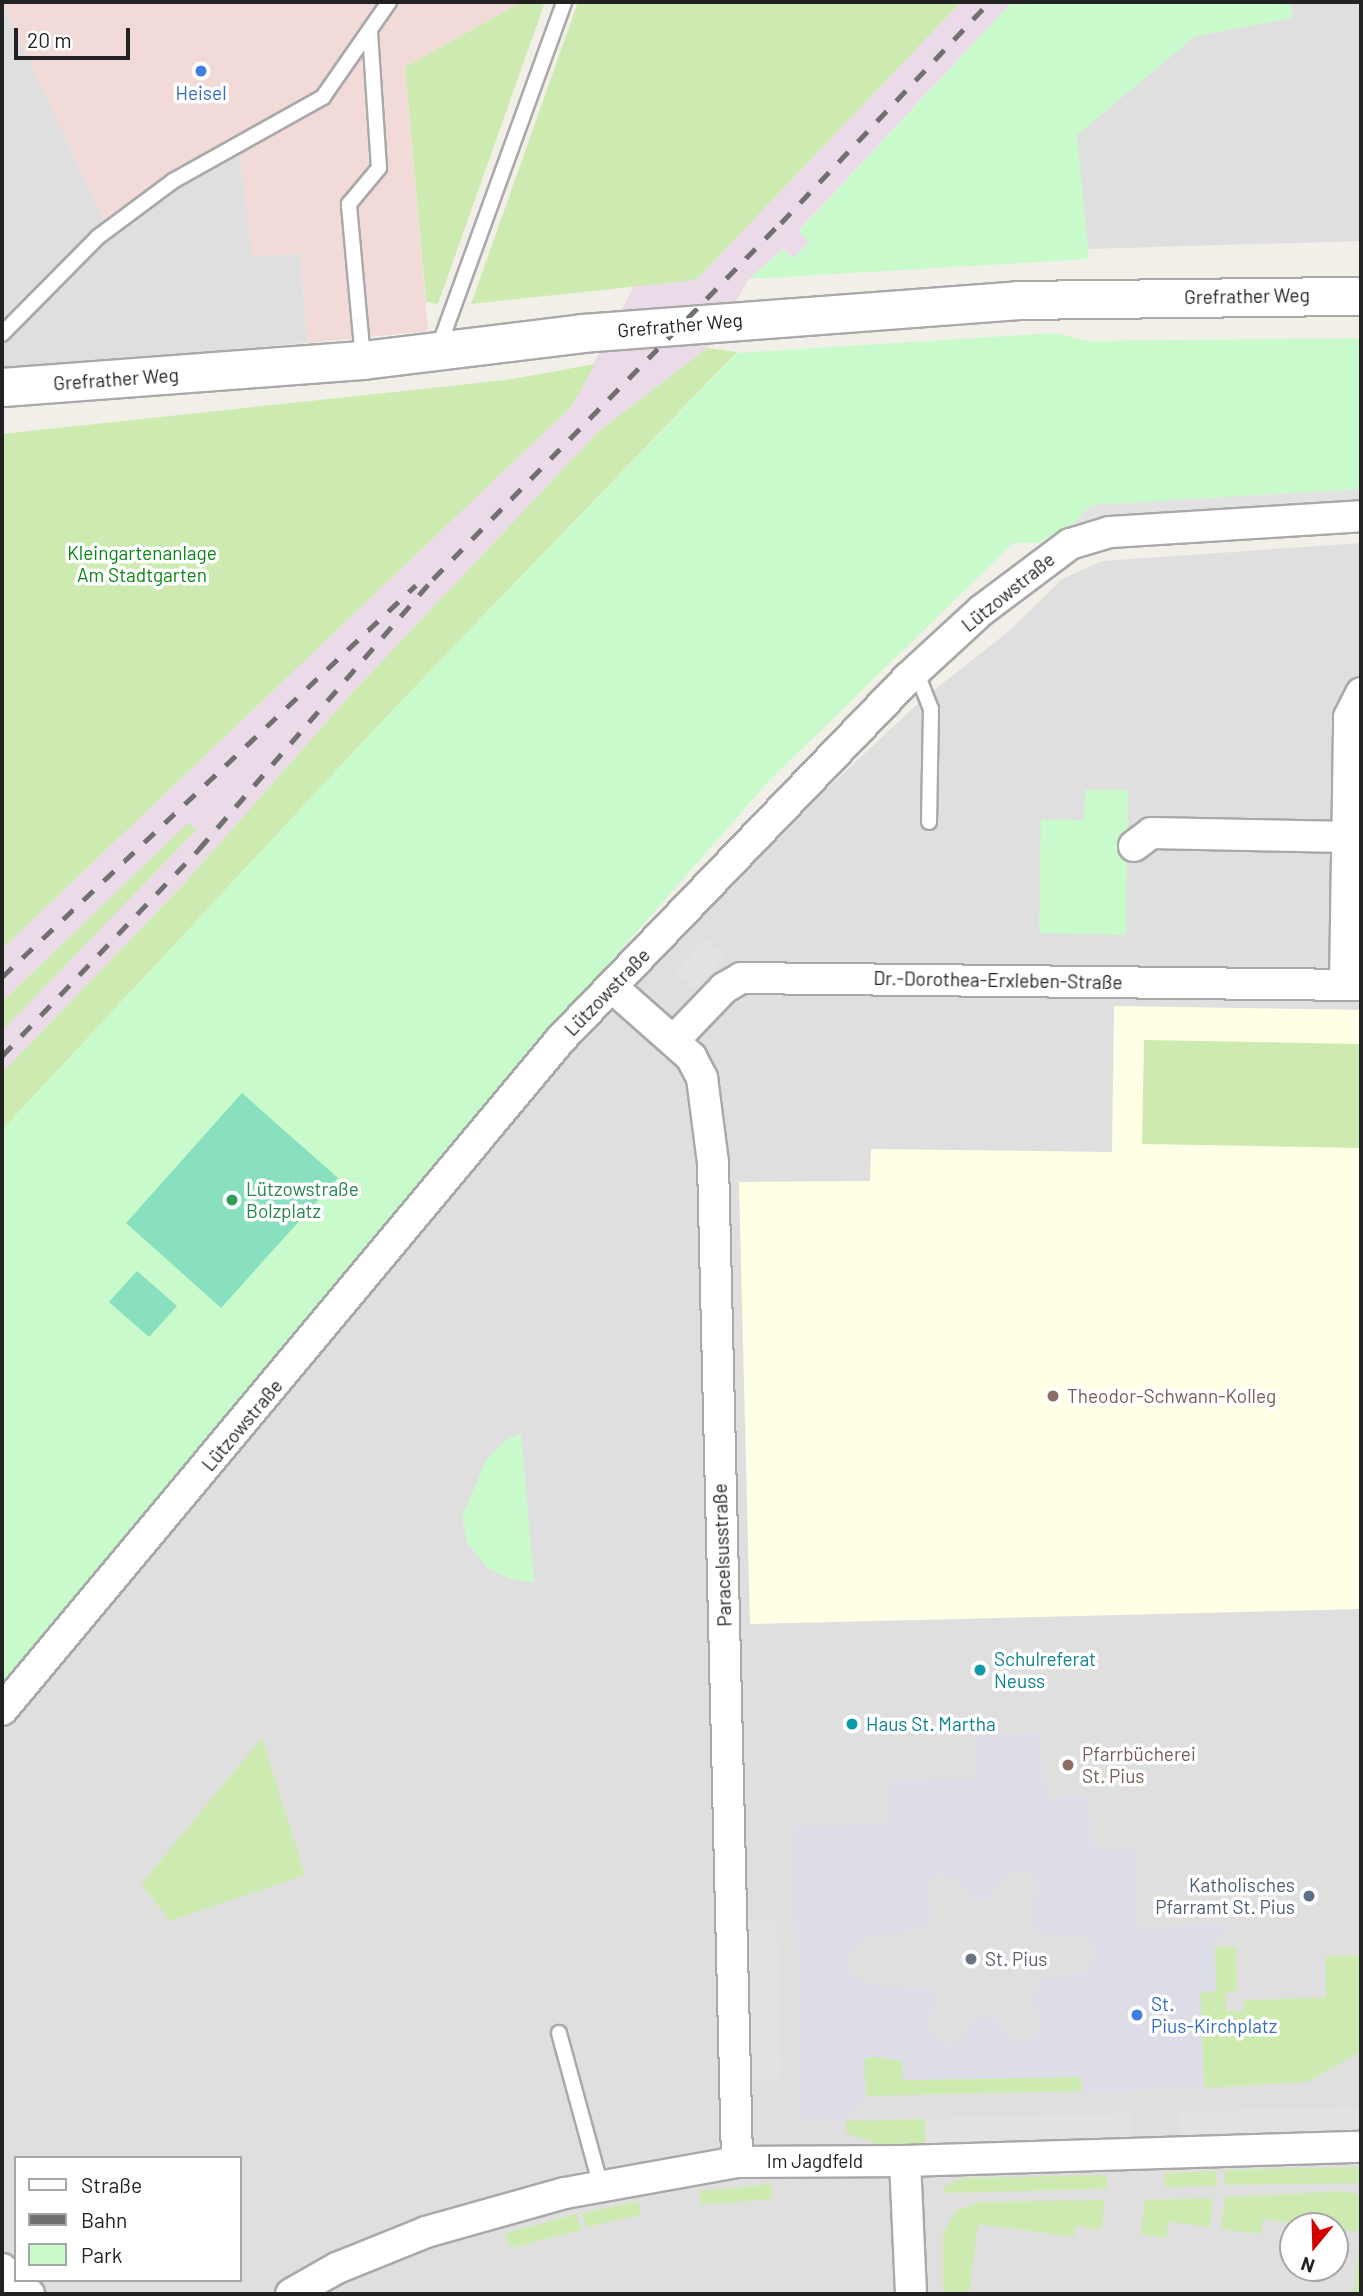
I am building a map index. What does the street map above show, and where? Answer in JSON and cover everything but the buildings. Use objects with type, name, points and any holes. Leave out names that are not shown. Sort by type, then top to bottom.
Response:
[{"type":"street","name":"Grefrather Weg","points":[[2,387],[363,360],[582,333],[1017,300],[1361,296]]},
{"type":"street","name":"Lützowstraße","points":[[2,1710],[561,1039],[916,671],[982,610],[1070,544],[1110,532],[1361,516]]},
{"type":"street","name":"Dr.-Dorothea-Erxleben-Straße","points":[[676,1039],[724,988],[741,978],[1353,985],[1347,837],[1349,717],[1361,693]]},
{"type":"street","points":[[1134,846],[1151,833],[1347,837]]},
{"type":"street","name":"Paracelsusstraße","points":[[612,987],[676,1039],[702,1078],[713,1163],[737,2162]]},
{"type":"street","name":"Im Jagdfeld","points":[[291,2294],[337,2268],[426,2232],[601,2187],[737,2162],[905,2161],[1361,2147]]},
{"type":"street","points":[[905,2161],[911,2294]]},
{"type":"street","points":[[16,2282],[29,2294]]},
{"type":"lane","points":[[2,334],[98,237],[173,181],[323,97],[389,2]]},
{"type":"lane","points":[[437,352],[564,2]]},
{"type":"lane","points":[[363,360],[349,204],[379,168],[370,31]]},
{"type":"lane","points":[[916,671],[931,709],[929,822]]},
{"type":"lane","points":[[559,2033],[601,2187]]},
{"type":"shaded area","points":[[2,2],[108,228],[239,147],[253,257],[300,253],[308,343],[2,369]]},
{"type":"shaded area","points":[[2,2],[522,2],[405,67],[428,331],[308,343],[300,253],[253,257],[239,147],[108,228]]},
{"type":"shaded area","points":[[961,2],[1012,2],[798,231],[810,242],[794,259],[782,249],[749,279],[707,348],[599,431],[352,693],[183,885],[2,1073],[2,1031],[196,829],[188,824],[2,1002],[2,949],[571,407],[634,286],[696,280]]},
{"type":"shaded area","points":[[1290,2],[1361,2],[1361,241],[1088,249],[1076,135],[1195,36],[1293,18]]},
{"type":"shaded area","points":[[1361,489],[1361,500],[1110,516],[1073,524],[1091,505]]},
{"type":"shaded area","points":[[1361,543],[1361,2294],[2,2294],[2,1732],[570,1047],[725,884],[924,698],[1009,631],[1062,579],[1102,561]]},
{"type":"shaded area","points":[[706,939],[725,956],[696,989],[676,972]]},
{"type":"shaded area","name":"Theodor-Schwann-Kolleg","points":[[1114,1006],[1361,1010],[1361,1609],[750,1624],[739,1182],[870,1181],[871,1149],[1112,1152]]},
{"type":"shaded area","points":[[1042,1734],[1044,1799],[1090,1797],[1092,1850],[1137,1849],[1138,1928],[1235,1924],[1215,1943],[1216,1991],[1200,1992],[1204,2088],[1082,2091],[1081,2077],[903,2080],[902,2061],[872,2056],[864,2059],[866,2096],[842,2120],[801,2120],[794,1827],[890,1824],[890,1781],[975,1779],[974,1735]],"holes":[[[1013,1872],[1026,1872],[1038,1885],[1033,1923],[1041,1933],[1086,1938],[1096,1954],[1087,1973],[1048,1977],[1039,1982],[1034,2001],[1043,2027],[1032,2042],[1012,2040],[997,2020],[988,2017],[978,2019],[961,2040],[945,2046],[929,2033],[934,1995],[919,1989],[871,1986],[852,1976],[848,1954],[863,1938],[930,1927],[932,1911],[925,1888],[938,1874],[955,1878],[969,1897],[986,1901]]]},
{"type":"shaded area","points":[[777,1920],[781,2079],[750,2080],[746,1921]]},
{"type":"shaded area","points":[[1361,2107],[1361,2132],[1179,2137],[1178,2112]]},
{"type":"shaded area","points":[[1131,2113],[1132,2138],[925,2145],[925,2119]]},
{"type":"green space","points":[[522,2],[545,2],[438,304],[426,302],[405,67]]},
{"type":"green space","points":[[578,2],[961,2],[696,280],[471,304]]},
{"type":"green space","points":[[1012,2],[1290,2],[1293,18],[1195,36],[1077,135],[1089,259],[749,279],[783,249],[794,258],[809,242],[798,232]]},
{"type":"green space","points":[[1055,333],[1086,341],[1361,338],[1361,489],[1091,505],[1072,525],[1037,543],[1013,543],[767,783],[548,1033],[2,1691],[2,1130],[388,715],[737,353]]},
{"type":"green space","points":[[707,348],[737,352],[388,715],[2,1130],[2,1073],[183,885],[352,693],[599,431]]},
{"type":"green space","name":"Kleingartenanlage Am Stadtgarten","points":[[595,364],[571,407],[2,949],[2,434],[506,380]]},
{"type":"green space","points":[[1085,790],[1128,790],[1126,935],[1039,933],[1041,819],[1084,820]]},
{"type":"green space","points":[[188,823],[197,829],[2,1031],[2,1002]]},
{"type":"green space","points":[[1144,1040],[1361,1044],[1361,1148],[1142,1144]]},
{"type":"green space","name":"Lützowstraße Bolzplatz","points":[[242,1093],[338,1178],[221,1308],[126,1223]]},
{"type":"green space","points":[[137,1271],[177,1306],[149,1337],[109,1302]]},
{"type":"green space","points":[[521,1433],[534,1583],[510,1579],[487,1568],[467,1542],[462,1517],[486,1460],[504,1441]]},
{"type":"green space","points":[[262,1738],[305,1875],[170,1921],[141,1884]]},
{"type":"green space","points":[[1214,1947],[1236,1947],[1237,1992],[1225,1993],[1226,2012],[1244,2011],[1244,2000],[1326,1998],[1326,1956],[1361,1955],[1361,2051],[1307,2082],[1204,2088],[1200,1992],[1216,1991]]},
{"type":"green space","points":[[882,2056],[902,2061],[903,2080],[1082,2077],[1082,2091],[866,2096],[864,2058]]},
{"type":"green space","points":[[925,2119],[925,2145],[885,2147],[846,2133],[846,2121]]},
{"type":"green space","points":[[1361,2167],[1361,2183],[1225,2185],[1225,2170]]},
{"type":"green space","points":[[1216,2171],[1217,2186],[1165,2187],[1165,2173]]},
{"type":"green space","points":[[1106,2175],[1107,2189],[941,2193],[946,2185],[965,2178]]},
{"type":"green space","points":[[772,2184],[773,2199],[701,2205],[699,2191]]},
{"type":"green space","points":[[1344,2191],[1361,2195],[1361,2232],[1349,2230],[1349,2212],[1279,2212],[1279,2221],[1263,2219],[1261,2234],[1221,2229],[1225,2197]]},
{"type":"green space","points":[[1213,2198],[1210,2227],[1168,2222],[1166,2238],[1141,2235],[1145,2200]]},
{"type":"green space","points":[[1105,2200],[1101,2230],[1076,2226],[1074,2237],[978,2224],[969,2294],[943,2294],[943,2233],[957,2210],[981,2202]]},
{"type":"green space","points":[[638,2201],[641,2215],[586,2227],[582,2213]]},
{"type":"green space","points":[[576,2214],[581,2230],[511,2248],[505,2233]]},
{"type":"green space","points":[[1361,2232],[1361,2294],[1353,2294]]},
{"type":"railway","points":[[2,1056],[199,849],[433,579],[781,223],[989,2]]},
{"type":"railway","points":[[2,977],[416,585]]},
{"type":"place","name":"Heisel","points":[[201,71]]},
{"type":"place","name":"Lützowstraße Bolzplatz","points":[[232,1200]]},
{"type":"place","name":"Theodor-Schwann-Kolleg","points":[[1053,1396]]},
{"type":"place","name":"Schulreferat Neuss","points":[[980,1670]]},
{"type":"place","name":"Haus St. Martha","points":[[852,1724]]},
{"type":"place","name":"Pfarrbücherei St. Pius","points":[[1068,1765]]},
{"type":"place","name":"Katholisches Pfarramt St. Pius","points":[[1309,1896]]},
{"type":"place","name":"St. Pius","points":[[971,1959]]},
{"type":"place","name":"St. Pius-Kirchplatz","points":[[1137,2015]]}]
